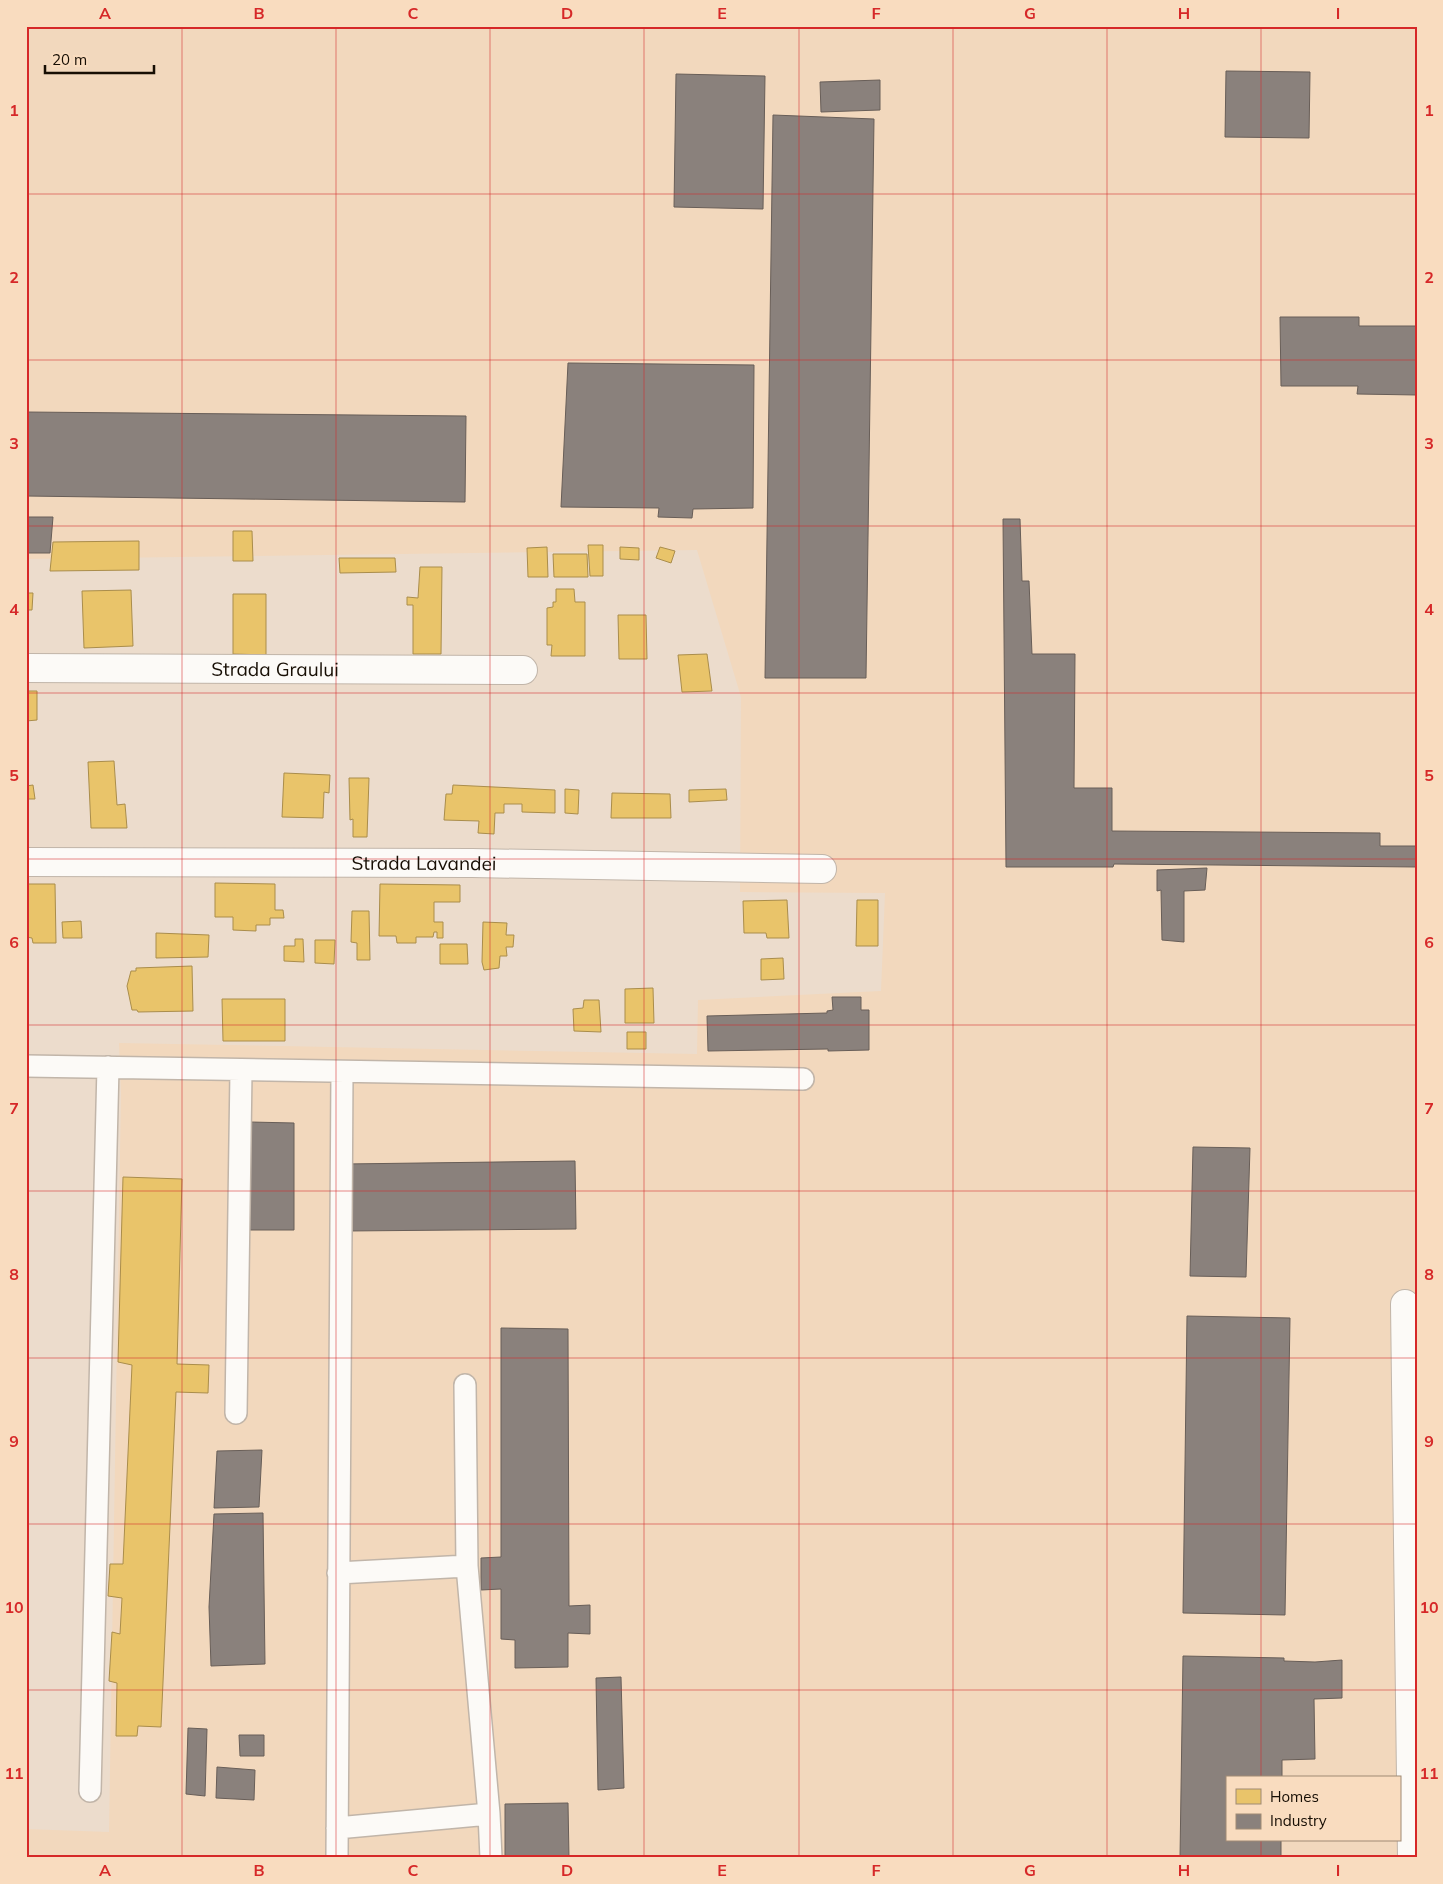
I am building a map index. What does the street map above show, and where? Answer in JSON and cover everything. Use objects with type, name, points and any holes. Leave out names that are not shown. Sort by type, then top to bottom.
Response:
[{"type":"street","name":"Strada Graului","points":[[26,668],[523,670]]},
{"type":"street","name":"Strada Lavandei","points":[[26,862],[472,863],[822,869]]},
{"type":"street","points":[[1411,1304],[1412,1858]]},
{"type":"lane","points":[[26,1066],[803,1080]]},
{"type":"lane","points":[[90,1791],[108,1068]]},
{"type":"lane","points":[[236,1413],[241,1071]]},
{"type":"lane","points":[[337,1858],[342,1072]]},
{"type":"lane","points":[[465,1385],[466,1566],[489,1814],[491,1858]]},
{"type":"lane","points":[[338,1573],[466,1566]]},
{"type":"lane","points":[[337,1828],[489,1814]]},
{"type":"shaded area","points":[[26,26],[1417,26],[1417,1858],[26,1858],[26,1829],[109,1832],[121,1094],[119,1043],[697,1054],[698,1000],[881,991],[885,893],[740,892],[741,697],[697,550],[26,559]]},
{"type":"building: Homes","points":[[233,531],[252,531],[253,561],[233,561]]},
{"type":"building: Homes","points":[[139,541],[139,570],[50,571],[53,542]]},
{"type":"building: Homes","points":[[588,545],[603,545],[603,576],[590,576]]},
{"type":"building: Homes","points":[[547,547],[548,577],[528,577],[527,548]]},
{"type":"building: Homes","points":[[620,547],[639,548],[639,560],[620,559]]},
{"type":"building: Homes","points":[[660,547],[675,551],[671,563],[656,558]]},
{"type":"building: Homes","points":[[553,554],[587,554],[588,577],[554,577]]},
{"type":"building: Homes","points":[[339,558],[395,558],[396,572],[340,573]]},
{"type":"building: Homes","points":[[420,567],[442,567],[441,654],[413,654],[413,605],[407,605],[407,597],[418,598]]},
{"type":"building: Homes","points":[[556,589],[574,589],[575,602],[585,602],[585,656],[551,656],[552,645],[547,645],[547,608],[553,607],[553,602],[556,602]]},
{"type":"building: Homes","points":[[131,590],[133,646],[84,648],[82,591]]},
{"type":"building: Homes","points":[[26,593],[33,593],[32,610],[26,610]]},
{"type":"building: Homes","points":[[233,594],[266,594],[266,655],[233,654]]},
{"type":"building: Homes","points":[[618,615],[646,615],[647,659],[619,659]]},
{"type":"building: Homes","points":[[707,654],[712,691],[682,692],[678,655]]},
{"type":"building: Homes","points":[[26,691],[37,691],[37,720],[26,721]]},
{"type":"building: Homes","points":[[114,761],[117,805],[125,804],[127,828],[91,828],[88,762]]},
{"type":"building: Homes","points":[[284,773],[330,775],[329,793],[324,792],[323,818],[282,817]]},
{"type":"building: Homes","points":[[349,778],[369,778],[367,837],[353,837],[353,819],[350,820]]},
{"type":"building: Homes","points":[[33,785],[35,799],[26,799],[26,786]]},
{"type":"building: Homes","points":[[453,785],[555,790],[555,813],[522,812],[522,804],[504,804],[504,813],[495,813],[494,834],[478,833],[479,821],[444,820],[446,794],[452,794]]},
{"type":"building: Homes","points":[[565,789],[579,790],[578,814],[565,813]]},
{"type":"building: Homes","points":[[726,789],[727,800],[689,802],[689,790]]},
{"type":"building: Homes","points":[[612,793],[670,794],[671,818],[611,818]]},
{"type":"building: Homes","points":[[215,883],[275,884],[275,910],[283,910],[284,918],[270,918],[270,925],[256,925],[256,931],[233,930],[233,917],[215,917]]},
{"type":"building: Homes","points":[[26,884],[55,884],[56,943],[33,943],[32,938],[26,937]]},
{"type":"building: Homes","points":[[380,884],[460,885],[460,902],[434,902],[434,922],[443,922],[443,938],[437,938],[437,932],[434,932],[433,937],[416,937],[416,943],[397,943],[396,936],[379,936]]},
{"type":"building: Homes","points":[[787,900],[789,938],[767,938],[766,933],[744,933],[743,901]]},
{"type":"building: Homes","points":[[857,900],[878,900],[878,946],[856,946]]},
{"type":"building: Homes","points":[[352,911],[369,911],[370,960],[357,960],[357,943],[351,942]]},
{"type":"building: Homes","points":[[81,921],[82,938],[63,938],[62,922]]},
{"type":"building: Homes","points":[[483,922],[507,923],[506,935],[514,935],[513,947],[506,947],[507,956],[500,956],[499,968],[484,970],[482,962]]},
{"type":"building: Homes","points":[[156,933],[209,935],[208,957],[156,958]]},
{"type":"building: Homes","points":[[295,939],[303,939],[304,962],[284,961],[284,946],[295,946]]},
{"type":"building: Homes","points":[[315,940],[335,940],[334,964],[315,963]]},
{"type":"building: Homes","points":[[440,944],[467,944],[468,964],[440,964]]},
{"type":"building: Homes","points":[[783,958],[784,979],[761,980],[761,959]]},
{"type":"building: Homes","points":[[192,966],[193,1011],[138,1012],[137,1010],[132,1010],[127,986],[131,971],[136,971],[136,968]]},
{"type":"building: Homes","points":[[653,988],[654,1023],[625,1023],[625,989]]},
{"type":"building: Homes","points":[[222,999],[285,999],[285,1041],[223,1041]]},
{"type":"building: Homes","points":[[584,1000],[599,1000],[601,1032],[574,1031],[573,1009],[583,1008]]},
{"type":"building: Homes","points":[[627,1032],[646,1032],[646,1049],[627,1049]]},
{"type":"building: Homes","points":[[123,1177],[182,1179],[177,1364],[209,1365],[208,1393],[176,1392],[161,1727],[138,1726],[137,1736],[116,1736],[117,1683],[109,1681],[112,1632],[120,1634],[122,1598],[108,1596],[110,1564],[123,1564],[132,1365],[118,1362]]},
{"type":"building: Industry","points":[[1226,71],[1310,72],[1309,138],[1225,137]]},
{"type":"building: Industry","points":[[676,74],[765,76],[763,209],[674,207]]},
{"type":"building: Industry","points":[[880,80],[880,110],[821,112],[820,82]]},
{"type":"building: Industry","points":[[773,115],[874,119],[866,678],[765,678]]},
{"type":"building: Industry","points":[[1280,317],[1359,317],[1359,326],[1417,326],[1417,395],[1357,394],[1358,386],[1281,386]]},
{"type":"building: Industry","points":[[568,363],[754,365],[753,508],[693,509],[692,518],[658,517],[659,508],[561,507]]},
{"type":"building: Industry","points":[[26,412],[466,416],[465,502],[26,496]]},
{"type":"building: Industry","points":[[26,517],[53,517],[50,553],[26,553]]},
{"type":"building: Industry","points":[[1003,519],[1020,519],[1022,581],[1029,581],[1032,654],[1075,654],[1074,788],[1112,788],[1112,831],[1380,833],[1380,846],[1417,846],[1417,867],[1114,864],[1113,867],[1006,867]]},
{"type":"building: Industry","points":[[1207,868],[1205,890],[1184,891],[1184,942],[1162,940],[1161,890],[1157,891],[1157,870]]},
{"type":"building: Industry","points":[[832,997],[861,997],[861,1010],[869,1010],[869,1050],[708,1051],[707,1016],[827,1013],[827,1011],[833,1010]]},
{"type":"building: Industry","points":[[250,1122],[294,1123],[294,1230],[250,1230]]},
{"type":"building: Industry","points":[[1193,1147],[1250,1148],[1246,1277],[1190,1276]]},
{"type":"building: Industry","points":[[575,1161],[576,1229],[346,1231],[345,1164]]},
{"type":"building: Industry","points":[[1187,1316],[1290,1318],[1285,1615],[1183,1613]]},
{"type":"building: Industry","points":[[501,1328],[568,1329],[569,1606],[590,1605],[590,1634],[568,1633],[568,1667],[515,1668],[515,1640],[501,1639],[501,1589],[481,1590],[481,1558],[501,1557]]},
{"type":"building: Industry","points":[[262,1450],[259,1507],[214,1508],[217,1451]]},
{"type":"building: Industry","points":[[263,1513],[265,1664],[211,1666],[209,1607],[214,1514]]},
{"type":"building: Industry","points":[[1183,1656],[1284,1658],[1284,1661],[1315,1662],[1342,1660],[1342,1698],[1314,1699],[1315,1759],[1282,1760],[1282,1776],[1226,1776],[1226,1842],[1281,1842],[1281,1858],[1180,1858]]},
{"type":"building: Industry","points":[[621,1677],[624,1788],[598,1790],[596,1678]]},
{"type":"building: Industry","points":[[188,1728],[207,1729],[205,1796],[186,1794]]},
{"type":"building: Industry","points":[[239,1735],[264,1735],[264,1756],[240,1756]]},
{"type":"building: Industry","points":[[217,1767],[255,1770],[254,1800],[216,1798]]},
{"type":"building: Industry","points":[[568,1803],[569,1858],[505,1858],[505,1804]]}]
